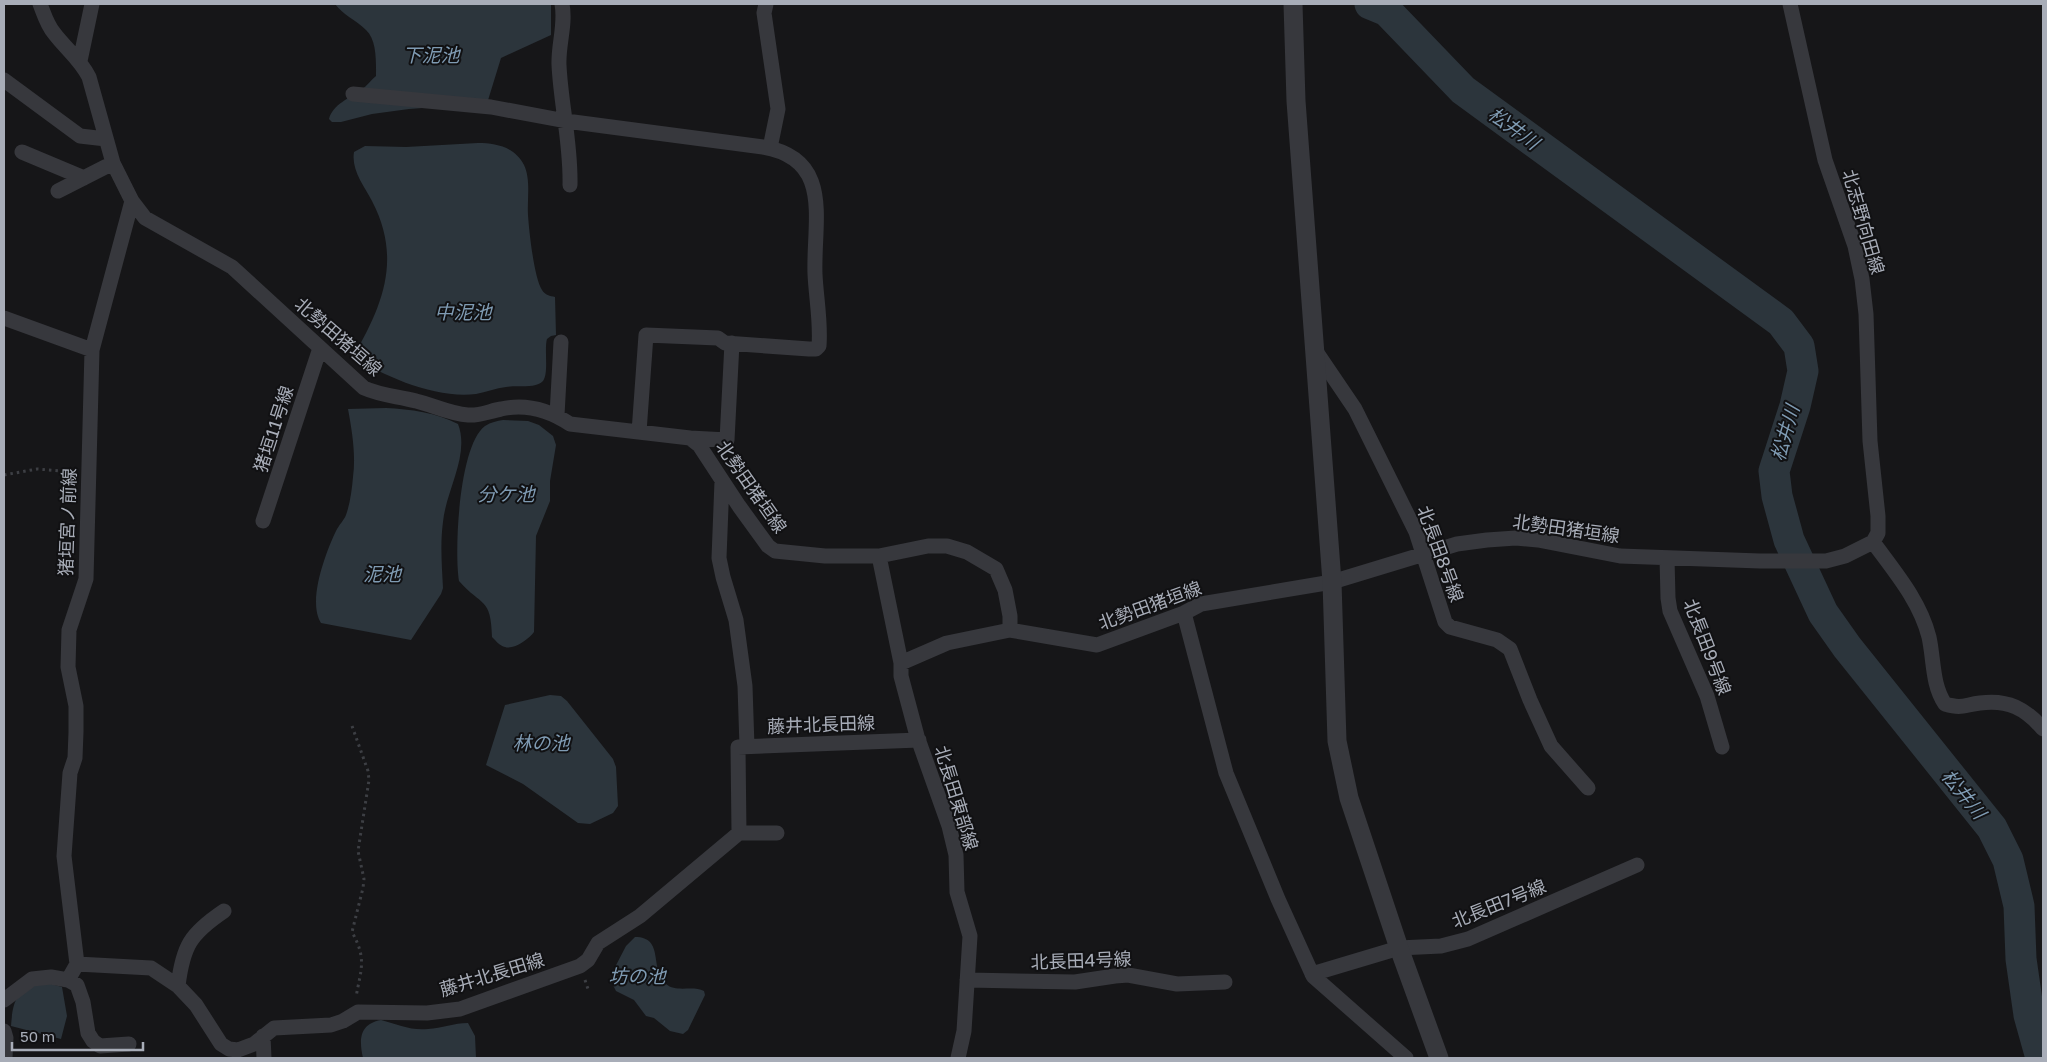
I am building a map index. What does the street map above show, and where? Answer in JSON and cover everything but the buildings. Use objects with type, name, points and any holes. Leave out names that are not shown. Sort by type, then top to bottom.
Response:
[{"type":"street","name":"北勢田猪垣線","points":[[40,4],[53,32],[80,61],[89,78],[113,163],[132,201],[145,218],[232,267],[364,388],[379,395],[413,400],[466,415],[477,415],[514,406],[534,408],[557,415],[570,424],[690,438],[699,445],[768,546],[775,551],[825,556],[878,556],[928,546],[947,546],[967,552],[982,559],[996,570],[1005,590],[1010,630],[1097,645],[1201,604],[1332,582],[1457,544],[1487,540],[1516,538],[1538,540],[1620,556],[1760,560],[1826,560],[1845,556],[1873,542]]},
{"type":"street","points":[[80,61],[92,4]]},
{"type":"street","points":[[562,4],[559,64],[571,157],[570,184]]},
{"type":"street","points":[[766,4],[764,13],[778,109],[770,148]]},
{"type":"street","points":[[1293,4],[1296,101],[1332,582],[1337,740],[1349,798],[1399,948],[1439,1058]]},
{"type":"street","name":"北志野向田線","points":[[1790,4],[1825,160],[1854,246],[1862,279],[1866,314],[1870,441],[1878,516],[1878,533],[1873,542]]},
{"type":"street","points":[[4,80],[80,136],[106,139]]},
{"type":"street","points":[[353,94],[491,107],[566,121],[770,148],[780,150],[795,159],[806,170],[814,187],[816,202],[815,273],[819,346],[816,349],[809,349],[725,343],[718,338],[646,335],[639,432]]},
{"type":"street","points":[[22,152],[84,178]]},
{"type":"street","points":[[58,191],[113,163]]},
{"type":"street","name":"猪垣宮ノ前線","points":[[77,964],[64,856],[70,772],[74,758],[76,732],[76,706],[68,667],[69,630],[86,579],[92,350],[132,201]]},
{"type":"street","points":[[4,318],[92,350]]},
{"type":"street","points":[[557,415],[561,342]]},
{"type":"street","points":[[690,438],[727,440],[732,343]]},
{"type":"street","name":"猪垣11号線","points":[[263,521],[320,348]]},
{"type":"street","name":"北長田8号線","points":[[1315,350],[1355,409],[1416,532],[1445,622],[1450,627],[1497,640],[1510,649],[1551,746],[1588,788]]},
{"type":"street","points":[[722,481],[719,558],[736,620],[744,686],[747,747]]},
{"type":"street","points":[[1873,542],[1918,605],[1929,637],[1938,694],[1945,704],[1959,708],[1986,702],[2011,704],[2031,714],[2043,729]]},
{"type":"street","name":"北長田東部線","points":[[878,556],[901,663],[900,676],[919,740],[949,826],[956,854],[957,892],[970,936],[964,1031],[958,1058]]},
{"type":"street","name":"北長田9号線","points":[[1667,558],[1670,611],[1707,696],[1722,747]]},
{"type":"street","points":[[1184,612],[1226,774],[1278,899],[1312,974],[1406,1058]]},
{"type":"street","points":[[901,663],[947,643],[1010,630]]},
{"type":"street","name":"藤井北長田線","points":[[77,964],[151,968],[178,986],[196,1005],[221,1044],[229,1050],[238,1050],[254,1044],[274,1028],[331,1025],[358,1012],[427,1013],[460,1008],[580,966],[588,960],[598,943],[640,916],[739,833],[738,747],[919,740]]},
{"type":"street","points":[[739,833],[777,834]]},
{"type":"street","name":"北長田7号線","points":[[1312,974],[1399,948],[1441,946],[1468,939],[1637,865]]},
{"type":"street","points":[[178,986],[181,962],[190,942],[202,926],[224,911]]},
{"type":"street","points":[[68,980],[77,964]]},
{"type":"street","name":"北長田4号線","points":[[967,980],[1075,982],[1128,975],[1177,984],[1225,982]]},
{"type":"street","points":[[4,1000],[32,978],[68,980],[77,985],[83,1002],[88,1033],[92,1041],[100,1046],[129,1044]]},
{"type":"street","points":[[4,1031],[6,1038],[5,1058]]},
{"type":"street","points":[[264,1036],[264,1058]]},
{"type":"path","points":[[4,475],[37,469],[88,473]]},
{"type":"path","points":[[352,726],[368,771],[358,851],[364,879],[352,932],[359,945],[362,962],[353,1015]]},
{"type":"water","name":"下泥池","points":[[335,4],[551,4],[551,35],[501,58],[485,110],[436,107],[409,109],[332,122],[329,119],[334,109],[376,76],[375,52],[370,34]]},
{"type":"water","name":"中泥池","points":[[478,143],[504,147],[516,154],[524,165],[527,177],[528,215],[534,265],[542,290],[549,296],[555,297],[556,335],[547,339],[546,372],[543,381],[540,383],[531,386],[510,386],[476,394],[461,395],[428,390],[412,385],[381,372],[353,357],[373,319],[380,300],[387,262],[386,243],[381,222],[356,171],[354,152],[365,146],[406,147]]},
{"type":"water","name":"泥池","points":[[386,408],[414,411],[441,417],[458,424],[461,436],[459,460],[445,510],[442,530],[443,588],[411,640],[321,623],[317,614],[317,590],[323,564],[332,540],[349,506],[354,468],[354,451],[348,409]]},
{"type":"water","name":"分ケ池","points":[[503,420],[528,421],[539,425],[553,436],[556,445],[550,481],[550,501],[536,536],[534,632],[529,638],[509,648],[501,646],[492,637],[490,615],[487,609],[459,581],[457,546],[460,499],[469,454],[476,437],[485,426]]},
{"type":"water","name":"林の池","points":[[550,695],[561,696],[567,701],[613,759],[616,767],[618,806],[613,813],[590,824],[578,823],[523,784],[486,765],[505,705]]},
{"type":"water","name":"坊の池","points":[[635,937],[644,938],[654,948],[658,970],[666,984],[680,989],[700,989],[704,991],[705,995],[688,1030],[683,1034],[670,1031],[654,1018],[646,1016],[634,1000],[616,991],[612,983],[613,971],[626,946]]},
{"type":"water","points":[[40,981],[62,987],[67,1016],[61,1039],[11,1026],[17,998],[26,989]]},
{"type":"water","points":[[381,1020],[410,1028],[422,1029],[468,1023],[475,1036],[476,1058],[363,1058],[362,1034],[368,1025]]},
{"type":"waterway","name":"松井川","points":[[1370,4],[1387,11],[1463,90],[1781,322],[1799,346],[1803,371],[1795,406],[1774,471],[1777,496],[1789,540],[1823,613],[1847,647],[1992,828],[2008,860],[2019,906],[2021,959],[2029,1015],[2041,1058]]}]
